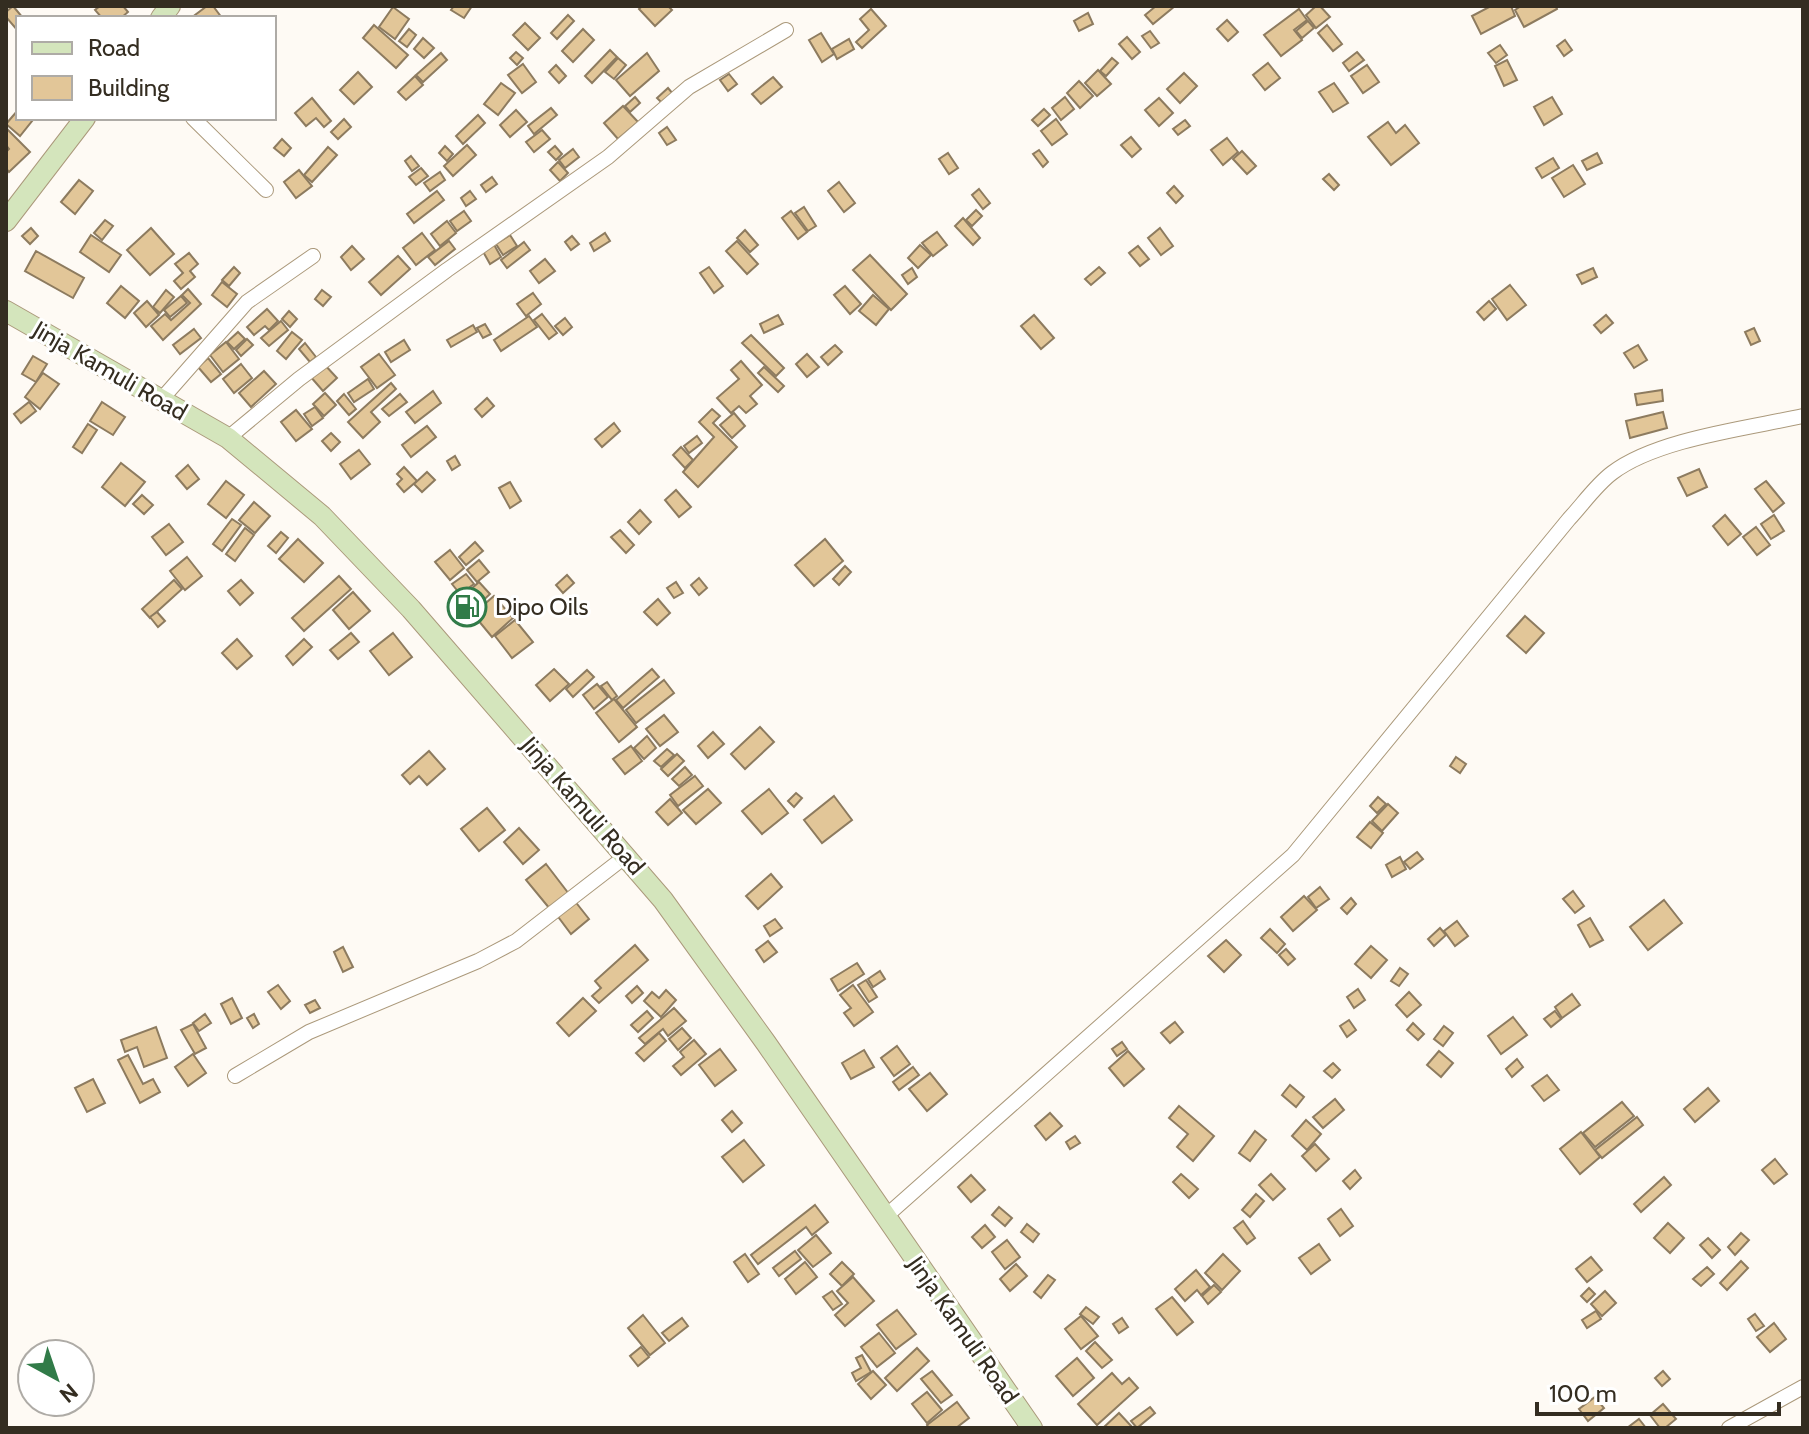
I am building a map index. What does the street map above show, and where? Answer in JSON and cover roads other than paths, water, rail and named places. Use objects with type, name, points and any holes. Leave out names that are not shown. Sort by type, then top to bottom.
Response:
[{"type":"main road","points":[[6,221],[83,120]]},
{"type":"main road","name":"Jinja Kamuli Road","points":[[6,311],[228,438],[322,516],[411,609],[663,900],[758,1031],[1032,1428]]},
{"type":"street","points":[[228,438],[299,379],[422,288],[608,157],[689,87],[786,30]]},
{"type":"street","points":[[195,120],[266,190]]},
{"type":"street","points":[[160,401],[247,302],[313,256]]},
{"type":"street","points":[[885,1217],[1293,855],[1569,519],[1612,473],[1651,452],[1803,416]]},
{"type":"street","points":[[235,1076],[309,1032],[478,961],[516,941],[626,856]]},
{"type":"street","points":[[1729,1428],[1803,1387]]},
{"type":"place","name":"Dipo Oils","points":[[467,607]]}]
